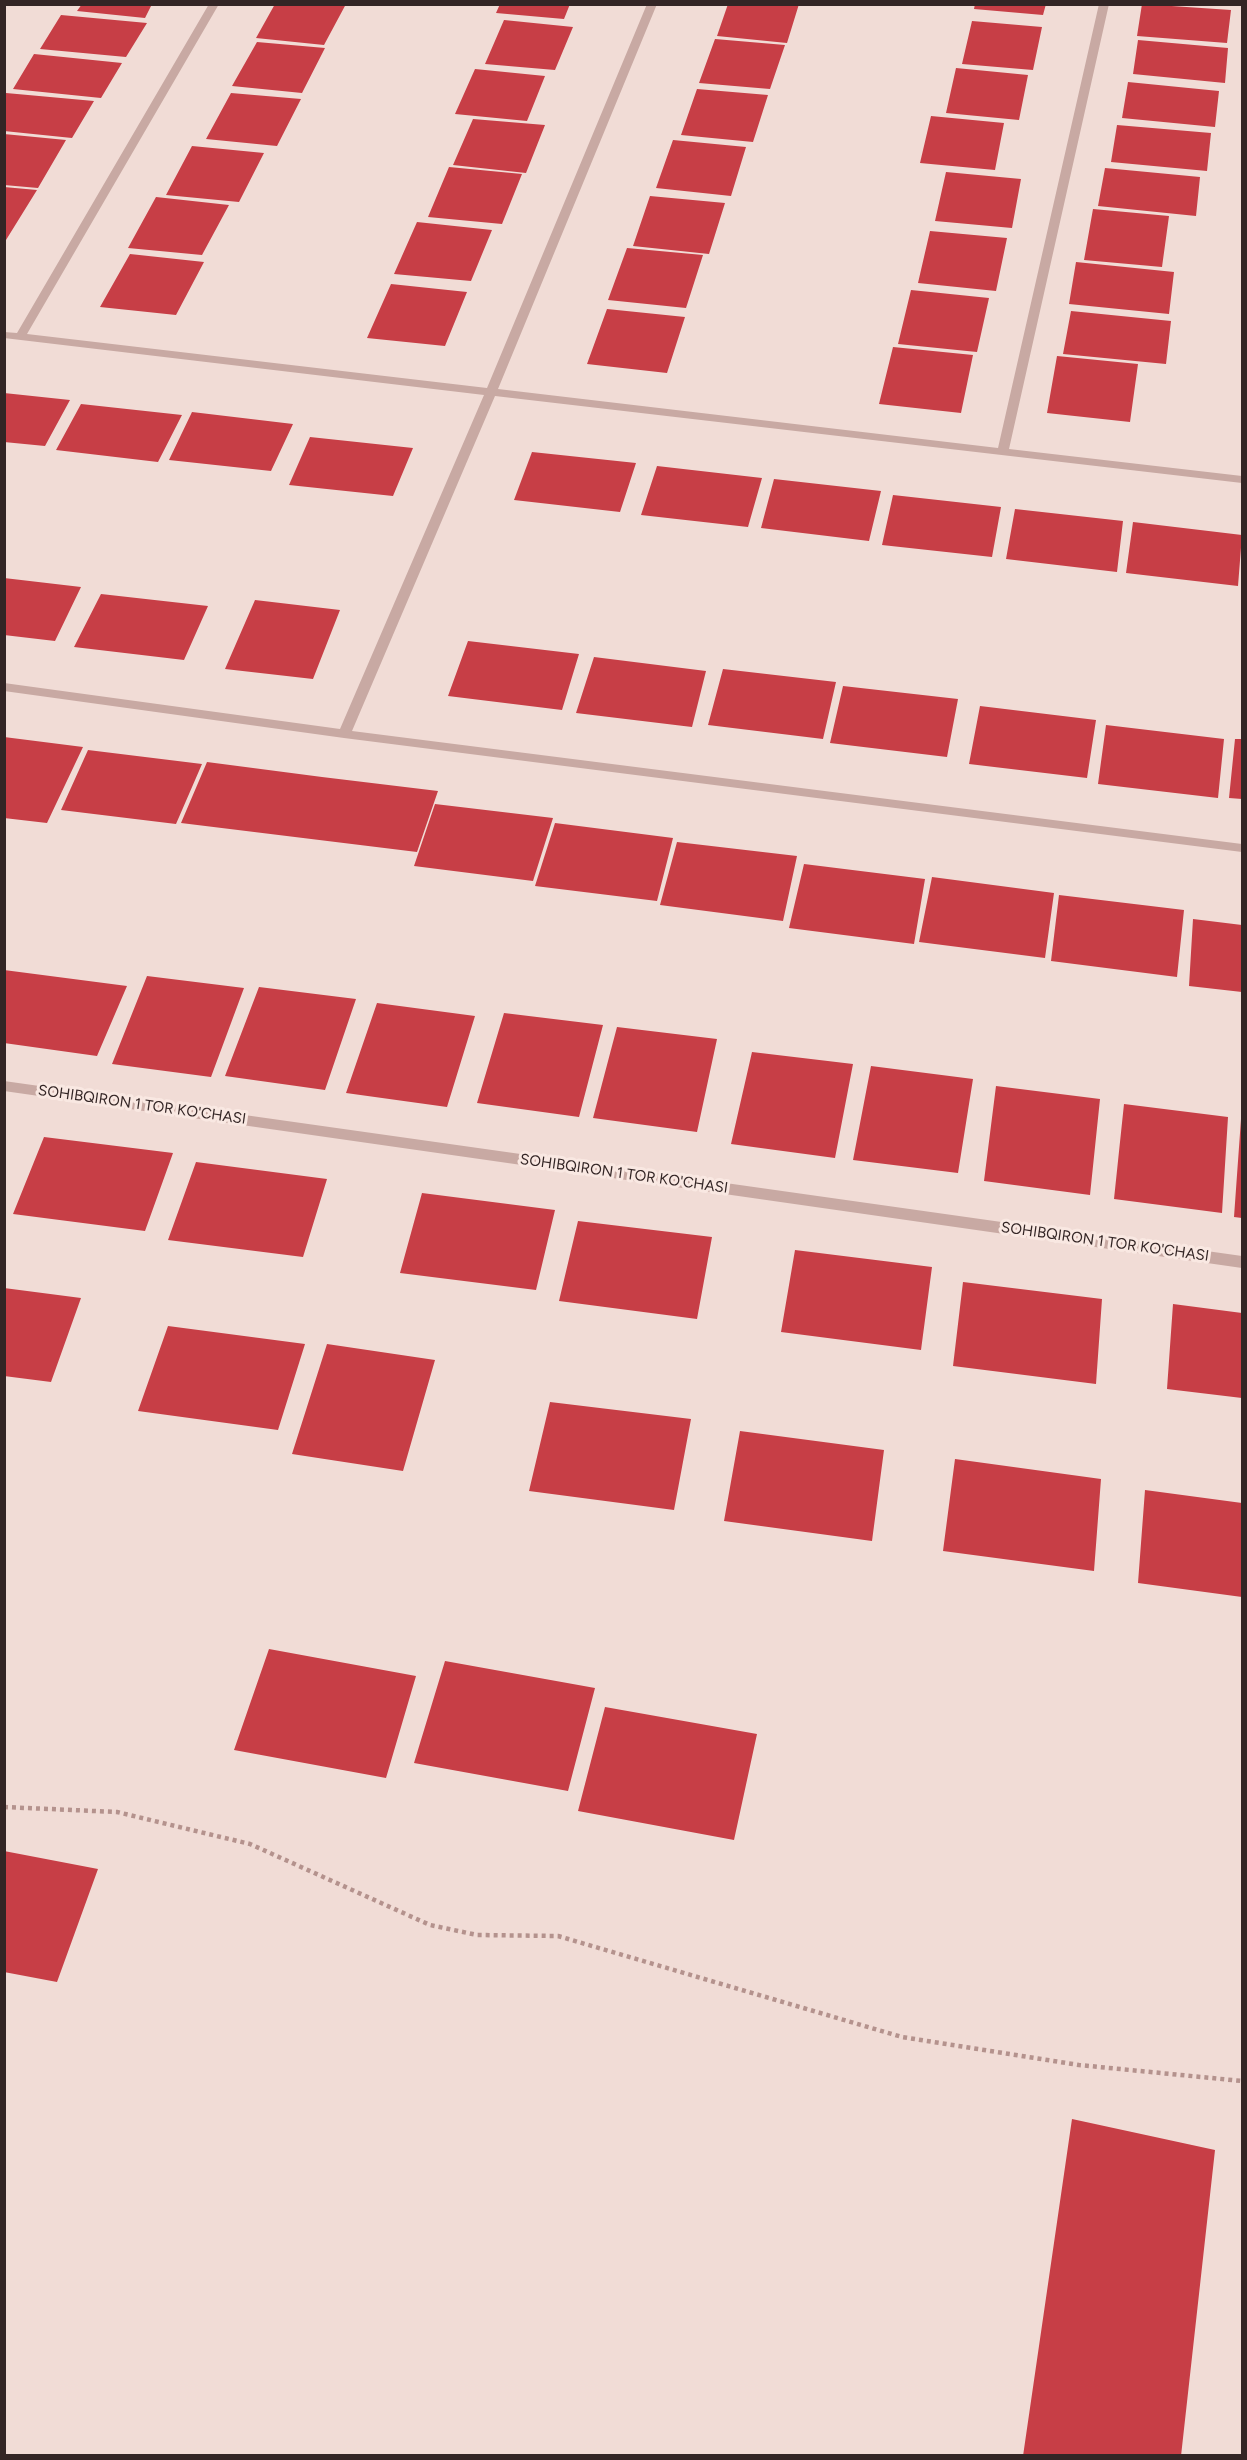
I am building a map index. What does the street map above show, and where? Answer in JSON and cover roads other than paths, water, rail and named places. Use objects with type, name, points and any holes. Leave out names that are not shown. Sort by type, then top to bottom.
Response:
[{"type":"street","points":[[20,337],[214,4]]},
{"type":"street","points":[[344,734],[490,394],[652,4]]},
{"type":"street","points":[[1004,451],[1104,4]]},
{"type":"street","points":[[4,335],[490,394],[1242,480]]},
{"type":"street","points":[[4,687],[344,734],[1242,848]]},
{"type":"street","name":"SOHIBQIRON 1 TOR KO'CHASI","points":[[4,1086],[1242,1262]]}]
